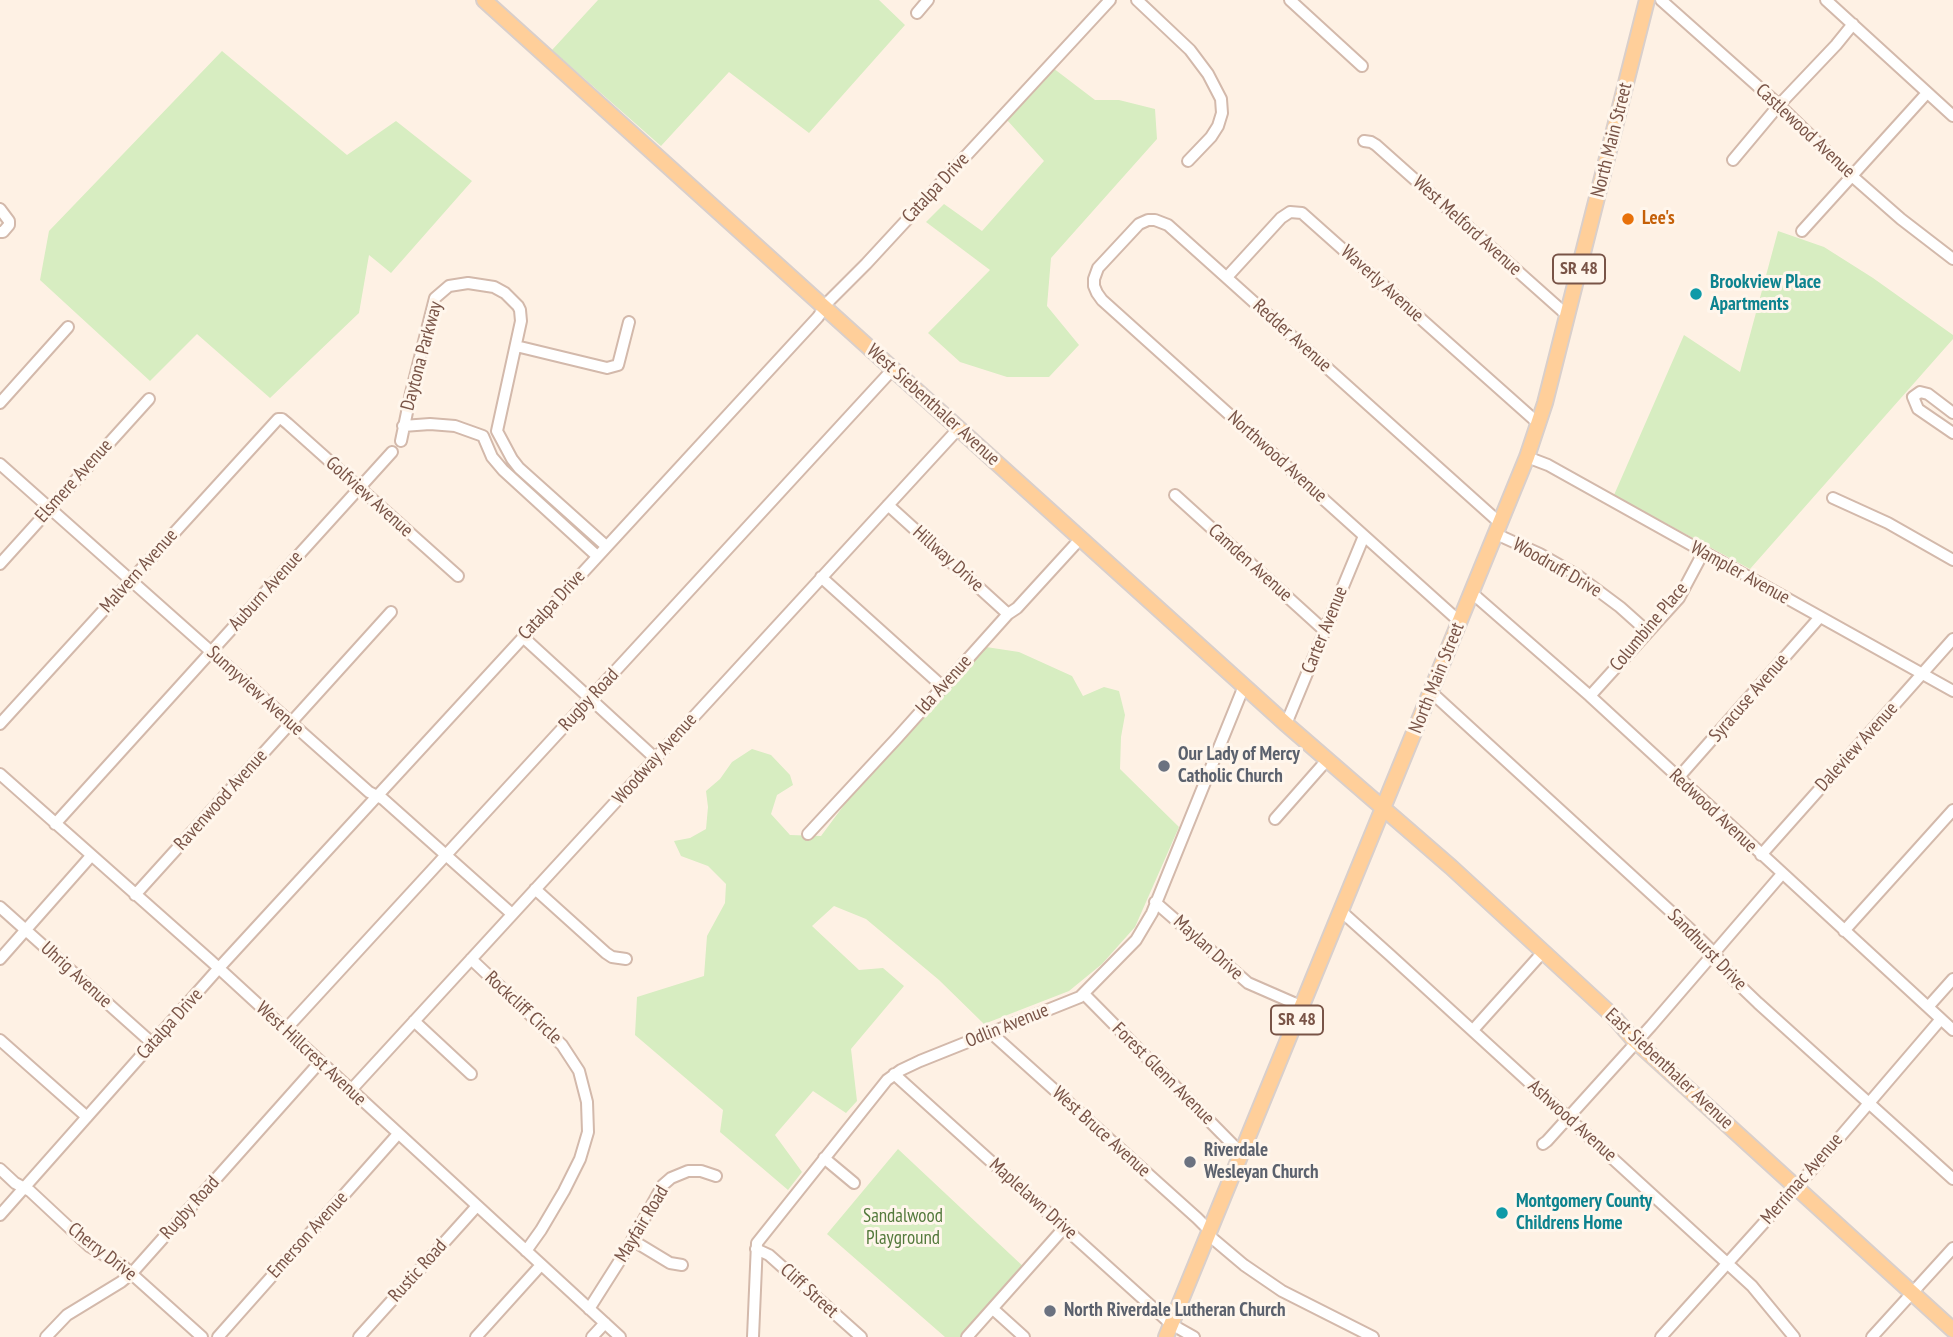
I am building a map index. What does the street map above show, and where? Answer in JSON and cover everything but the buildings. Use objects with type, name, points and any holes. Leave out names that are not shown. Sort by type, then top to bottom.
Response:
[{"type":"main road","name":"West Siebenthaler Avenue","points":[[484,0],[1286,724],[1384,809]]},
{"type":"main road","name":"North Main Street","points":[[1169,1331],[1499,529],[1539,424],[1647,0]]},
{"type":"main road","name":"East Siebenthaler Avenue","points":[[1384,809],[1544,952],[1637,1042],[1953,1330]]},
{"type":"street","points":[[917,13],[928,0]]},
{"type":"street","name":"Catalpa Drive","points":[[0,1215],[218,969],[1110,0]]},
{"type":"street","points":[[1137,0],[1190,50],[1208,74],[1221,99],[1222,113],[1218,126],[1188,161]]},
{"type":"street","points":[[1290,0],[1362,66]]},
{"type":"street","name":"Castlewood Avenue","points":[[1661,0],[1852,176],[1901,219],[1953,259]]},
{"type":"street","points":[[1826,0],[1953,116]]},
{"type":"street","points":[[1733,160],[1853,24]]},
{"type":"street","points":[[1802,231],[1927,93]]},
{"type":"street","name":"West Melford Avenue","points":[[1363,141],[1376,145],[1568,316]]},
{"type":"street","points":[[0,209],[9,225],[0,232]]},
{"type":"street","name":"Waverly Avenue","points":[[1227,277],[1281,218],[1290,212],[1302,213],[1539,424]]},
{"type":"street","name":"Redder Avenue","points":[[1096,291],[1094,279],[1100,265],[1139,224],[1148,220],[1168,225],[1499,529]]},
{"type":"street","name":"Daytona Parkway","points":[[483,436],[443,424],[403,426],[434,301],[443,289],[454,284],[494,287],[505,293],[520,310],[521,321],[497,430]]},
{"type":"street","name":"Northwood Avenue","points":[[1096,291],[1102,300],[1460,622]]},
{"type":"street","points":[[516,346],[607,368],[618,365],[629,322]]},
{"type":"street","points":[[0,403],[68,327]]},
{"type":"street","name":"Rugby Road","points":[[285,1030],[893,369]]},
{"type":"street","points":[[1953,413],[1928,394],[1920,393],[1913,397],[1918,409],[1953,433]]},
{"type":"street","name":"Elsmere Avenue","points":[[0,564],[149,399]]},
{"type":"street","name":"Golfview Avenue","points":[[280,419],[458,576]]},
{"type":"street","name":"Malvern Avenue","points":[[0,724],[280,419]]},
{"type":"street","points":[[401,441],[403,426]]},
{"type":"street","name":"Woodway Avenue","points":[[351,1090],[959,428]]},
{"type":"street","points":[[597,556],[503,470],[492,457],[483,436],[497,430],[519,468],[606,546]]},
{"type":"street","name":"Auburn Avenue","points":[[55,824],[393,452]]},
{"type":"street","name":"Wampler Avenue","points":[[1527,457],[1548,466],[1953,691]]},
{"type":"street","name":"Sunnyview Avenue","points":[[0,464],[369,792],[378,795],[512,914]]},
{"type":"street","name":"Camden Avenue","points":[[1175,495],[1325,631]]},
{"type":"street","points":[[1833,498],[1888,523],[1953,560]]},
{"type":"street","name":"Hillway Drive","points":[[888,505],[1008,614]]},
{"type":"street","name":"Woodruff Drive","points":[[1499,529],[1577,575],[1648,632]]},
{"type":"street","name":"Carter Avenue","points":[[1286,724],[1364,536]]},
{"type":"street","name":"Ida Avenue","points":[[808,834],[1008,614],[1017,608],[1081,538]]},
{"type":"street","name":"Columbine Place","points":[[1590,696],[1679,598],[1703,553]]},
{"type":"street","points":[[821,577],[942,686]]},
{"type":"street","name":"Redwood Avenue","points":[[1472,593],[1590,696],[1953,1030]]},
{"type":"street","name":"Ravenwood Avenue","points":[[135,895],[391,612]]},
{"type":"street","name":"Syracuse Avenue","points":[[1678,778],[1821,617]]},
{"type":"street","points":[[523,637],[655,758]]},
{"type":"street","name":"Daleview Avenue","points":[[1761,855],[1953,639]]},
{"type":"street","name":"Odlin Avenue","points":[[756,1249],[759,1240],[894,1074],[1075,999],[1084,994],[1136,940],[1152,913],[1244,686]]},
{"type":"street","name":"Sandhurst Drive","points":[[1431,692],[1682,922],[1714,953],[1734,980],[1953,1179]]},
{"type":"street","points":[[1275,818],[1327,760]]},
{"type":"street","name":"West Hillcrest Avenue","points":[[0,775],[218,969],[620,1337]]},
{"type":"street","points":[[1844,931],[1953,810]]},
{"type":"street","points":[[0,959],[91,856]]},
{"type":"street","points":[[1543,1144],[1637,1042],[1782,874]]},
{"type":"street","points":[[535,889],[606,953],[612,957],[626,959]]},
{"type":"street","name":"Maylan Drive","points":[[1155,902],[1248,983],[1303,1007]]},
{"type":"street","name":"Uhrig Avenue","points":[[0,907],[152,1043]]},
{"type":"street","name":"Ashwood Avenue","points":[[1342,912],[1752,1286],[1794,1337]]},
{"type":"street","points":[[1473,1030],[1544,952]]},
{"type":"street","name":"Rockcliff Circle","points":[[471,959],[562,1045],[579,1071],[587,1102],[588,1132],[580,1159],[564,1191],[526,1251]]},
{"type":"street","points":[[1928,1007],[1953,979]]},
{"type":"street","name":"Forest Glenn Avenue","points":[[1084,994],[1242,1154]]},
{"type":"street","name":"Merrimac Avenue","points":[[1661,1337],[1797,1187],[1941,1019]]},
{"type":"street","points":[[414,1021],[471,1074]]},
{"type":"street","name":"West Bruce Avenue","points":[[990,1032],[1244,1265],[1265,1280],[1373,1337]]},
{"type":"street","points":[[0,1040],[86,1117]]},
{"type":"street","name":"Rugby Road","points":[[46,1337],[67,1315],[132,1273],[320,1062]]},
{"type":"street","name":"Maplelawn Drive","points":[[894,1074],[1064,1227],[1169,1331],[1194,1337]]},
{"type":"street","name":"Emerson Avenue","points":[[218,1337],[398,1134]]},
{"type":"street","points":[[824,1158],[854,1183]]},
{"type":"street","name":"Cherry Drive","points":[[0,1170],[24,1187],[89,1246],[132,1273],[202,1337]]},
{"type":"street","name":"Mayfair Road","points":[[589,1309],[668,1180],[688,1171],[701,1171],[716,1176]]},
{"type":"street","name":"Rustic Road","points":[[359,1337],[477,1206]]},
{"type":"street","points":[[967,1337],[1064,1227]]},
{"type":"street","points":[[632,1240],[670,1263],[682,1265]]},
{"type":"street","points":[[1872,1337],[1953,1248]]},
{"type":"street","points":[[753,1337],[756,1249]]},
{"type":"street","name":"Cliff Street","points":[[756,1249],[769,1255],[861,1337]]},
{"type":"street","points":[[476,1337],[541,1265]]},
{"type":"street","points":[[993,1309],[1024,1337]]},
{"type":"street","points":[[592,1337],[605,1323]]},
{"type":"green space","points":[[598,0],[879,0],[905,25],[809,133],[729,72],[661,146],[552,50]]},
{"type":"green space","points":[[222,51],[347,155],[396,121],[472,181],[391,273],[369,255],[359,313],[270,398],[197,334],[150,381],[40,280],[49,231]]},
{"type":"green space","points":[[1053,68],[1095,100],[1119,100],[1155,109],[1157,139],[1051,258],[1047,306],[1079,345],[1049,377],[1007,377],[960,362],[928,333],[990,270],[926,222],[944,204],[982,231],[1044,161],[1007,120]]},
{"type":"green space","points":[[1778,231],[1824,247],[1953,335],[1953,339],[1750,569],[1614,495],[1684,335],[1740,372]]},
{"type":"green space","points":[[986,647],[1019,652],[1072,676],[1083,696],[1104,687],[1119,691],[1125,715],[1120,769],[1179,827],[1135,927],[1102,964],[1069,991],[984,1024],[939,980],[866,919],[834,906],[812,926],[859,970],[883,968],[904,986],[851,1049],[857,1101],[846,1113],[813,1091],[775,1135],[802,1172],[788,1190],[720,1132],[723,1110],[635,1035],[637,997],[704,976],[707,936],[725,903],[726,884],[708,866],[681,856],[674,841],[690,838],[706,829],[706,791],[720,779],[732,762],[752,749],[771,755],[790,775],[793,785],[777,795],[771,814],[790,835],[821,836],[853,793]]},
{"type":"green space","name":"Sandalwood Playground","points":[[898,1149],[1027,1270],[967,1337],[945,1337],[827,1234]]},
{"type":"place","name":"Lee's","points":[[1628,219]]},
{"type":"place","name":"Brookview Place Apartments","points":[[1696,294]]},
{"type":"place","name":"Our Lady of Mercy Catholic Church","points":[[1164,766]]},
{"type":"place","name":"Riverdale Wesleyan Church","points":[[1190,1162]]},
{"type":"place","name":"Montgomery County Childrens Home","points":[[1502,1213]]},
{"type":"place","name":"North Riverdale Lutheran Church","points":[[1050,1311]]}]
